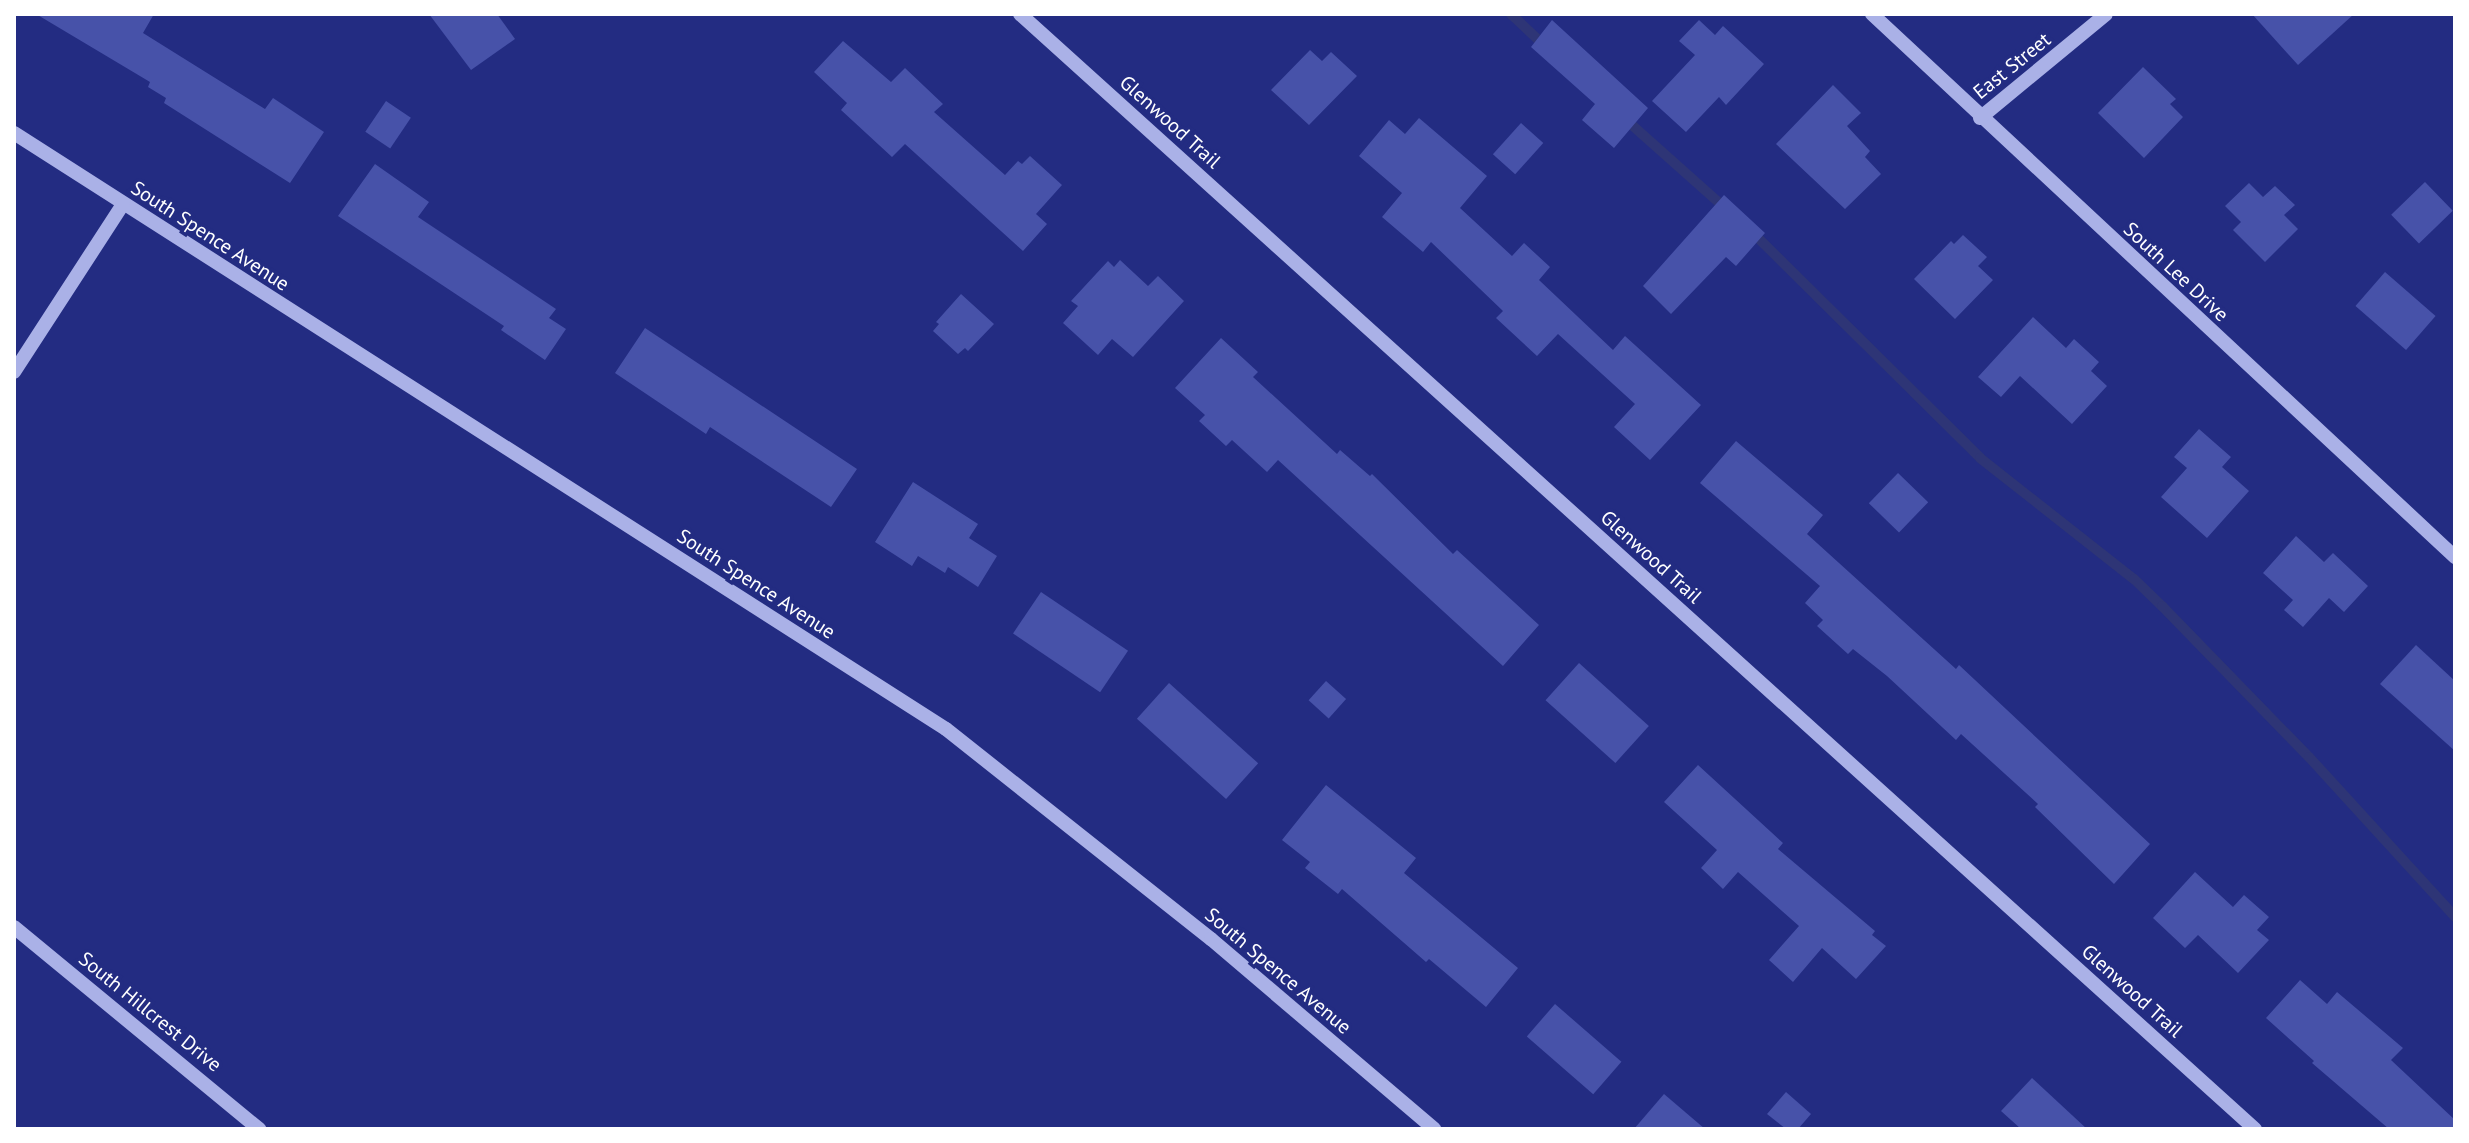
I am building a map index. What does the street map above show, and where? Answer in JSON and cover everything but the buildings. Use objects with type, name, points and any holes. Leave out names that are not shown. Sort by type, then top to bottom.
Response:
[{"type":"street","name":"Glenwood Trail","points":[[1020,14],[2255,1129]]},
{"type":"street","name":"South Lee Drive","points":[[1872,14],[1980,118],[2455,557]]},
{"type":"street","name":"East Street","points":[[1980,118],[2106,14]]},
{"type":"street","name":"South Spence Avenue","points":[[14,133],[946,729],[1211,939],[1434,1129]]},
{"type":"street","points":[[14,372],[123,204]]},
{"type":"street","name":"South Hillcrest Drive","points":[[14,927],[259,1129]]},
{"type":"waterway","points":[[1511,14],[1547,48]]},
{"type":"waterway","points":[[1624,118],[1726,209]]},
{"type":"waterway","points":[[1750,230],[1980,458],[2134,579],[2162,606],[2309,757],[2455,917]]}]
